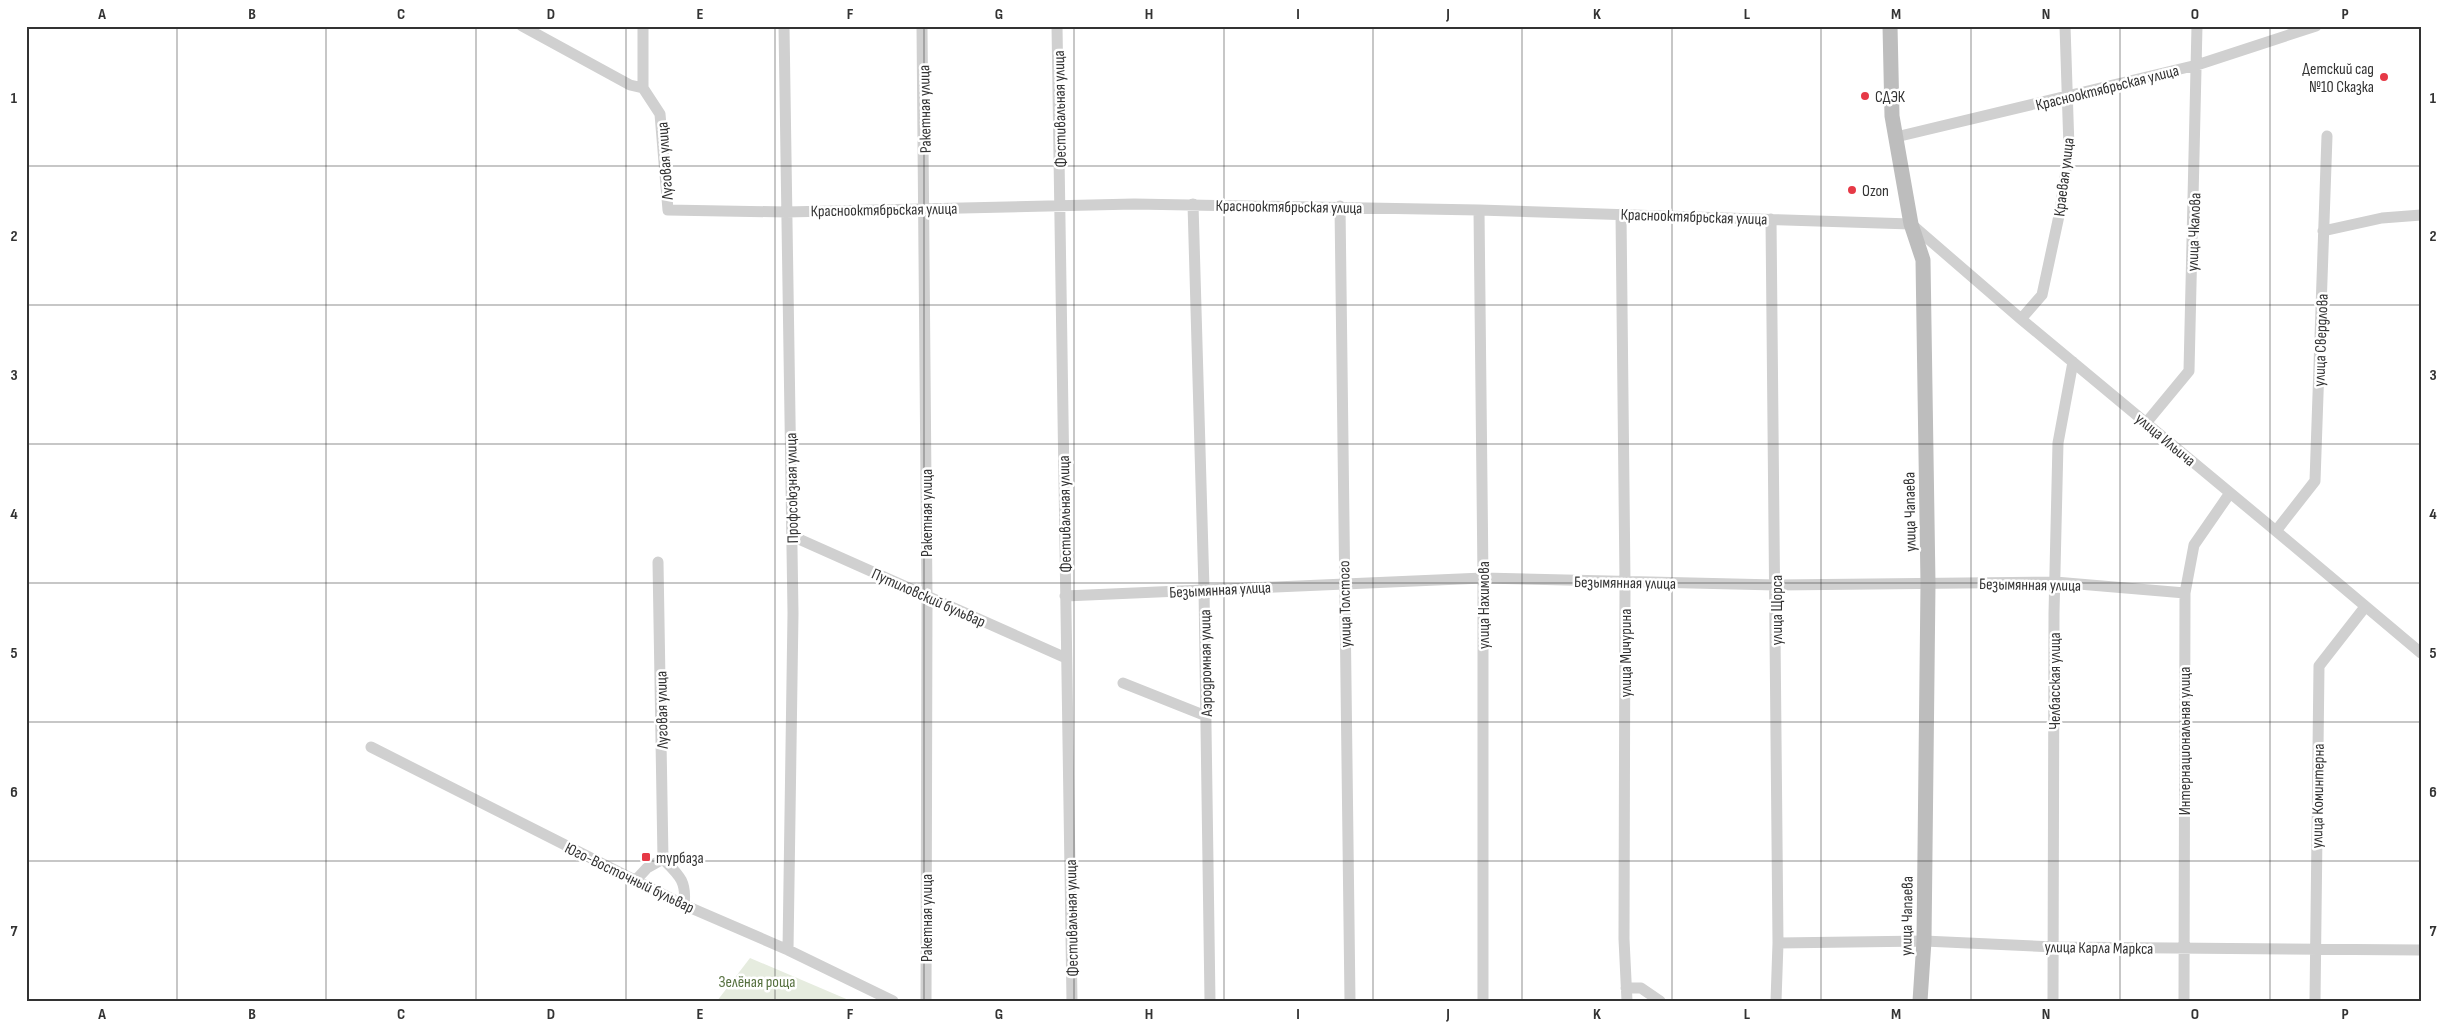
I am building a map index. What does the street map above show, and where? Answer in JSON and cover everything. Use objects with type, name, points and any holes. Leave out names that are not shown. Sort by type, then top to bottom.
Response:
[{"type":"main road","name":"улица Чапаева","points":[[1890,26],[1892,116],[1911,224],[1923,260],[1928,584],[1924,941],[1920,1001]]},
{"type":"street","points":[[522,26],[630,85],[644,88],[643,26]]},
{"type":"street","name":"Профсоюзная улица","points":[[784,26],[793,613],[788,950]]},
{"type":"street","name":"Ракетная улица","points":[[922,26],[925,208],[926,1001]]},
{"type":"street","name":"Фестивальная улица","points":[[1057,26],[1072,1001]]},
{"type":"street","name":"Краевая улица","points":[[2021,319],[2042,295],[2060,211],[2069,148],[2069,97],[2065,26]]},
{"type":"street","name":"улица Чкалова","points":[[2146,423],[2189,371],[2198,65],[2197,26]]},
{"type":"street","name":"Краснооктябрьская улица","points":[[1896,137],[2198,65],[2316,26]]},
{"type":"street","name":"Луговая улица","points":[[644,88],[660,114],[668,210]]},
{"type":"street","name":"улица Свердлова","points":[[2276,530],[2315,481],[2327,136]]},
{"type":"street","name":"Краснооктябрьская улица","points":[[668,210],[786,212],[1193,204],[1340,206],[1911,224]]},
{"type":"street","name":"Аэродромная улица","points":[[1193,204],[1204,589],[1210,1001]]},
{"type":"street","name":"улица Толстого","points":[[1340,206],[1343,583],[1350,1001]]},
{"type":"street","name":"улица Нахимова","points":[[1479,210],[1483,578],[1483,1001]]},
{"type":"street","name":"улица Мичурина","points":[[1621,214],[1626,582],[1627,1001]]},
{"type":"street","points":[[2323,231],[2382,218],[2421,215]]},
{"type":"street","name":"улица Щорса","points":[[1771,219],[1776,585],[1778,943],[1776,1001]]},
{"type":"street","name":"улица Ильича","points":[[1911,224],[2021,319],[2421,653]]},
{"type":"street","name":"Челбасская улица","points":[[2053,1001],[2055,947],[2055,582],[2058,444],[2073,362]]},
{"type":"street","name":"Интернациональная улица","points":[[2184,1001],[2185,593],[2194,545],[2230,493]]},
{"type":"street","name":"Путиловский бульвар","points":[[792,536],[1066,658]]},
{"type":"street","name":"Луговая улица","points":[[658,562],[663,859]]},
{"type":"street","name":"Безымянная улица","points":[[1065,596],[1483,578],[1776,585],[2055,582],[2185,593]]},
{"type":"street","name":"улица Коминтерна","points":[[2315,1001],[2319,666],[2365,607]]},
{"type":"street","points":[[1123,683],[1206,716]]},
{"type":"street","name":"Юго-Восточный бульвар","points":[[371,747],[684,905],[788,950],[893,1001]]},
{"type":"street","points":[[635,881],[647,868],[663,859],[680,876],[686,890],[684,905]]},
{"type":"street","name":"улица Карла Маркса","points":[[1778,943],[1924,941],[2055,947],[2421,950]]},
{"type":"street","points":[[1626,988],[1641,988],[1660,1001]]},
{"type":"green space","name":"Зелёная роща","points":[[750,958],[851,1001],[717,1001]]},
{"type":"place","name":"Детский сад №10 Сказка","points":[[2384,77]]},
{"type":"place","name":"СДЭК","points":[[1865,96]]},
{"type":"place","name":"Ozon","points":[[1852,190]]},
{"type":"place","name":"турбаза","points":[[646,857]]}]
